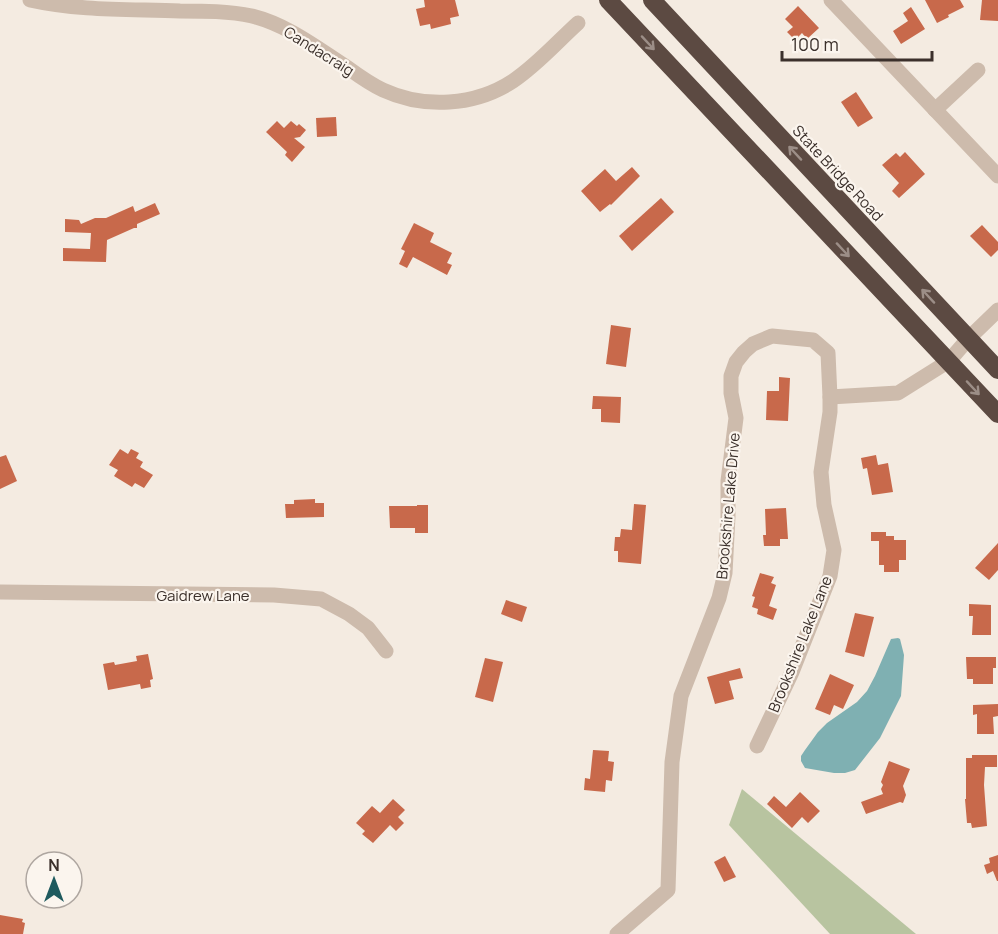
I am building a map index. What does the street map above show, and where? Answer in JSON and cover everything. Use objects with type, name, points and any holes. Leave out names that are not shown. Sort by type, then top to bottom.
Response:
[{"type":"highway","points":[[608,0],[881,290],[943,365],[998,414]]},
{"type":"highway","name":"State Bridge Road","points":[[652,0],[998,370]]},
{"type":"street","name":"Candacraig","points":[[30,0],[88,8],[221,12],[252,16],[297,34],[384,90],[410,99],[434,103],[455,102],[495,91],[529,69],[578,23]]},
{"type":"street","points":[[831,0],[998,176]]},
{"type":"street","points":[[935,110],[978,70]]},
{"type":"street","points":[[830,397],[898,393],[943,365],[998,310]]},
{"type":"street","name":"Brookshire Lake Drive","points":[[617,934],[668,890],[672,762],[681,696],[719,598],[725,573],[729,516],[728,481],[736,418],[730,393],[730,377],[736,362],[753,344],[764,339],[772,336],[813,340],[828,352],[830,397]]},
{"type":"street","name":"Brookshire Lake Lane","points":[[757,746],[792,672],[830,576],[834,550],[824,505],[821,472],[830,397]]},
{"type":"street","name":"Gaidrew Lane","points":[[0,592],[274,595],[321,599],[349,614],[368,628],[386,651]]},
{"type":"green space","points":[[742,789],[916,934],[830,934],[729,825]]},
{"type":"water","points":[[898,638],[904,655],[901,696],[880,738],[855,770],[834,773],[805,768],[801,756],[805,750],[827,723],[857,702],[867,691],[891,639]]},
{"type":"building","points":[[424,0],[455,0],[459,16],[450,18],[451,24],[431,29],[430,24],[420,26],[416,9],[425,7]]},
{"type":"building","points":[[925,0],[960,0],[964,7],[937,23]]},
{"type":"building","points":[[982,0],[998,0],[998,21],[980,20]]},
{"type":"building","points":[[798,6],[819,28],[807,39],[802,33],[795,40],[787,32],[793,27],[785,19]]},
{"type":"building","points":[[911,7],[925,29],[901,44],[893,31],[908,21],[903,13]]},
{"type":"building","points":[[856,92],[873,118],[858,127],[841,102]]},
{"type":"building","points":[[336,117],[337,136],[317,137],[316,118]]},
{"type":"building","points":[[277,121],[284,128],[291,121],[306,130],[300,137],[294,138],[305,147],[292,162],[285,155],[287,152],[266,132]]},
{"type":"building","points":[[905,152],[925,174],[899,198],[892,191],[899,183],[882,165],[896,153],[900,157]]},
{"type":"building","points":[[632,167],[640,176],[611,205],[600,212],[581,191],[605,169],[616,181]]},
{"type":"building","points":[[661,198],[674,212],[632,251],[619,236]]},
{"type":"building","points":[[155,203],[160,214],[137,224],[137,228],[107,240],[106,262],[63,261],[63,248],[90,249],[91,233],[65,232],[65,219],[79,220],[81,224],[95,218],[106,218],[133,206],[135,212]]},
{"type":"building","points":[[414,223],[434,233],[430,242],[452,253],[447,263],[452,265],[447,275],[413,257],[407,268],[399,264],[405,251],[401,249]]},
{"type":"building","points":[[982,225],[998,242],[998,250],[991,257],[970,236]]},
{"type":"building","points":[[611,325],[631,328],[626,367],[606,364]]},
{"type":"building","points":[[779,377],[790,378],[788,421],[766,420],[767,391],[779,391]]},
{"type":"building","points":[[593,396],[621,397],[620,423],[601,422],[601,409],[592,409]]},
{"type":"building","points":[[120,449],[128,454],[131,449],[139,453],[136,458],[143,462],[140,467],[153,475],[144,488],[135,483],[132,487],[114,476],[118,470],[109,465]]},
{"type":"building","points":[[6,455],[17,481],[0,489],[0,457]]},
{"type":"building","points":[[876,455],[878,465],[888,463],[893,492],[872,495],[867,468],[863,469],[861,458]]},
{"type":"building","points":[[315,499],[315,503],[324,503],[324,517],[286,518],[285,504],[294,504],[294,500]]},
{"type":"building","points":[[634,504],[646,505],[641,564],[618,562],[618,551],[614,551],[615,537],[620,537],[621,529],[632,530]]},
{"type":"building","points":[[428,505],[428,533],[415,533],[415,528],[390,528],[389,506]]},
{"type":"building","points":[[786,508],[788,539],[780,539],[780,546],[764,546],[765,509]]},
{"type":"building","points":[[871,532],[886,532],[886,536],[894,536],[894,540],[906,540],[906,560],[899,560],[899,572],[884,572],[884,565],[879,565],[879,541],[871,541]]},
{"type":"building","points":[[998,543],[998,570],[989,580],[975,568]]},
{"type":"building","points":[[760,573],[774,577],[771,583],[776,585],[769,606],[777,609],[773,620],[757,614],[758,609],[752,607],[755,597],[752,596]]},
{"type":"building","points":[[506,600],[527,607],[522,622],[501,614]]},
{"type":"building","points":[[969,604],[991,605],[991,635],[972,635],[973,616],[969,616]]},
{"type":"building","points":[[855,613],[874,617],[864,657],[845,652]]},
{"type":"building","points":[[148,654],[153,679],[150,680],[151,687],[141,689],[140,684],[108,690],[103,664],[114,662],[115,665],[137,661],[136,656]]},
{"type":"building","points":[[966,657],[996,657],[993,684],[973,684],[973,679],[967,679]]},
{"type":"building","points":[[485,658],[503,662],[493,702],[475,697]]},
{"type":"building","points":[[740,668],[743,678],[729,681],[734,699],[715,704],[707,677]]},
{"type":"building","points":[[830,674],[854,685],[843,709],[834,705],[830,715],[815,709]]},
{"type":"building","points":[[998,704],[998,716],[993,717],[994,734],[977,734],[977,714],[973,715],[973,705]]},
{"type":"building","points":[[593,750],[609,751],[608,761],[614,762],[612,781],[606,780],[605,792],[584,790],[585,778],[590,779]]},
{"type":"building","points":[[972,755],[997,755],[997,767],[985,767],[987,826],[972,828],[971,823],[967,823],[965,799],[966,758],[972,758]]},
{"type":"building","points":[[889,761],[910,769],[903,786],[906,795],[903,803],[900,802],[866,814],[861,802],[883,794],[881,782]]},
{"type":"building","points":[[800,792],[820,811],[808,823],[802,817],[792,828],[767,804],[774,796],[786,807]]},
{"type":"building","points":[[393,799],[405,810],[398,817],[404,823],[396,831],[390,825],[373,843],[362,834],[365,831],[356,823],[372,806],[380,813]]},
{"type":"building","points":[[998,855],[997,881],[993,871],[987,874],[984,865],[990,863],[989,858]]},
{"type":"building","points":[[725,856],[736,877],[724,882],[714,862]]},
{"type":"building","points":[[0,915],[23,919],[22,922],[25,923],[23,934],[0,934]]}]
